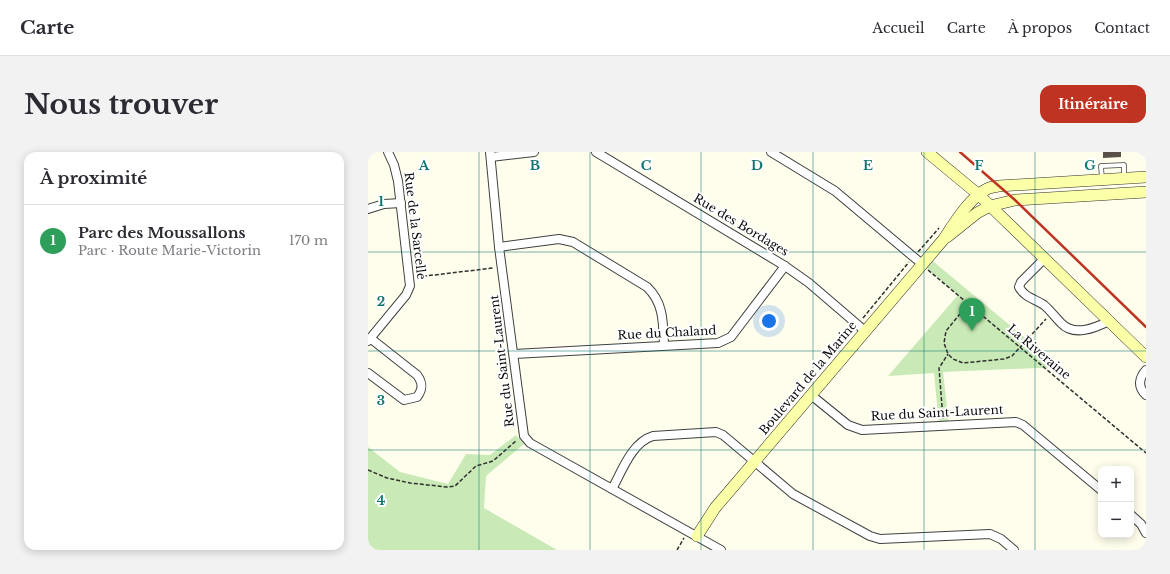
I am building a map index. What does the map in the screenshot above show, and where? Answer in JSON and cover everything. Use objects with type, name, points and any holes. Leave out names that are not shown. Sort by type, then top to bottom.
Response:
[{"type":"street","name":"Rue de la Sarcelle","points":[[368,373],[404,400],[417,397],[422,388],[422,383],[417,375],[369,339],[406,295],[410,286],[401,203],[394,165],[388,152]]},
{"type":"street","points":[[490,155],[534,152]]},
{"type":"street","name":"Rue des Bordages","points":[[596,152],[785,266],[809,283],[861,327]]},
{"type":"street","points":[[771,152],[835,191],[918,261]]},
{"type":"street","points":[[927,152],[979,195],[1146,357]]},
{"type":"street","name":"Rue du Saint-Laurent","points":[[490,155],[499,247],[524,436],[530,443],[721,550]]},
{"type":"street","name":"Boulevard de la Marine","points":[[943,240],[957,217],[987,189],[999,186],[1146,177]]},
{"type":"street","points":[[1124,178],[1125,193]]},
{"type":"street","name":"Boulevard de la Marine","points":[[697,536],[715,508],[811,395],[861,327],[918,261],[977,213],[990,206],[1015,200],[1146,192]]},
{"type":"street","points":[[368,209],[384,204],[401,203]]},
{"type":"street","points":[[499,247],[559,239],[573,242],[647,287],[654,293],[662,311],[664,345]]},
{"type":"street","points":[[1044,259],[1021,282],[1019,287],[1022,292],[1043,305],[1062,325],[1070,330],[1095,327],[1110,321]]},
{"type":"street","name":"Rue du Chaland","points":[[514,354],[718,343],[731,337],[785,266]]},
{"type":"street","points":[[1146,370],[1141,375],[1140,387],[1146,395]]},
{"type":"street","name":"Rue du Saint-Laurent","points":[[811,395],[854,429],[862,430],[1016,422],[1023,425],[1098,488]]},
{"type":"street","points":[[612,489],[637,446],[645,439],[653,436],[716,432],[723,435],[793,494],[870,536],[880,539],[990,534],[1001,539],[1014,550]]},
{"type":"street","points":[[1134,518],[1141,524],[1146,532]]},
{"type":"path","name":"La Riveraine","points":[[918,261],[1146,453]]},
{"type":"path","points":[[861,327],[918,261]]},
{"type":"path","points":[[410,278],[502,267]]},
{"type":"path","points":[[968,304],[946,331],[944,343],[948,354],[953,359],[963,363],[1004,359],[1012,356],[1051,313]]},
{"type":"path","points":[[943,425],[939,368],[948,354]]},
{"type":"path","points":[[368,470],[387,478],[410,483],[448,487],[455,486],[476,466],[493,461],[524,436]]},
{"type":"path","points":[[677,550],[685,537],[697,536]]},
{"type":"green space","points":[[928,257],[1060,367],[943,372],[949,424],[939,425],[934,373],[888,376],[958,295],[922,264]]},
{"type":"green space","points":[[516,435],[524,444],[486,476],[484,508],[557,550],[368,550],[368,447],[400,472],[448,484],[466,454],[490,455]]},
{"type":"building","points":[[1103,152],[1121,152],[1121,157],[1103,158]]},
{"type":"railway","points":[[960,152],[1015,200],[1146,327]]},
{"type":"place","name":"Parc des Moussallons","points":[[972,331]]}]
